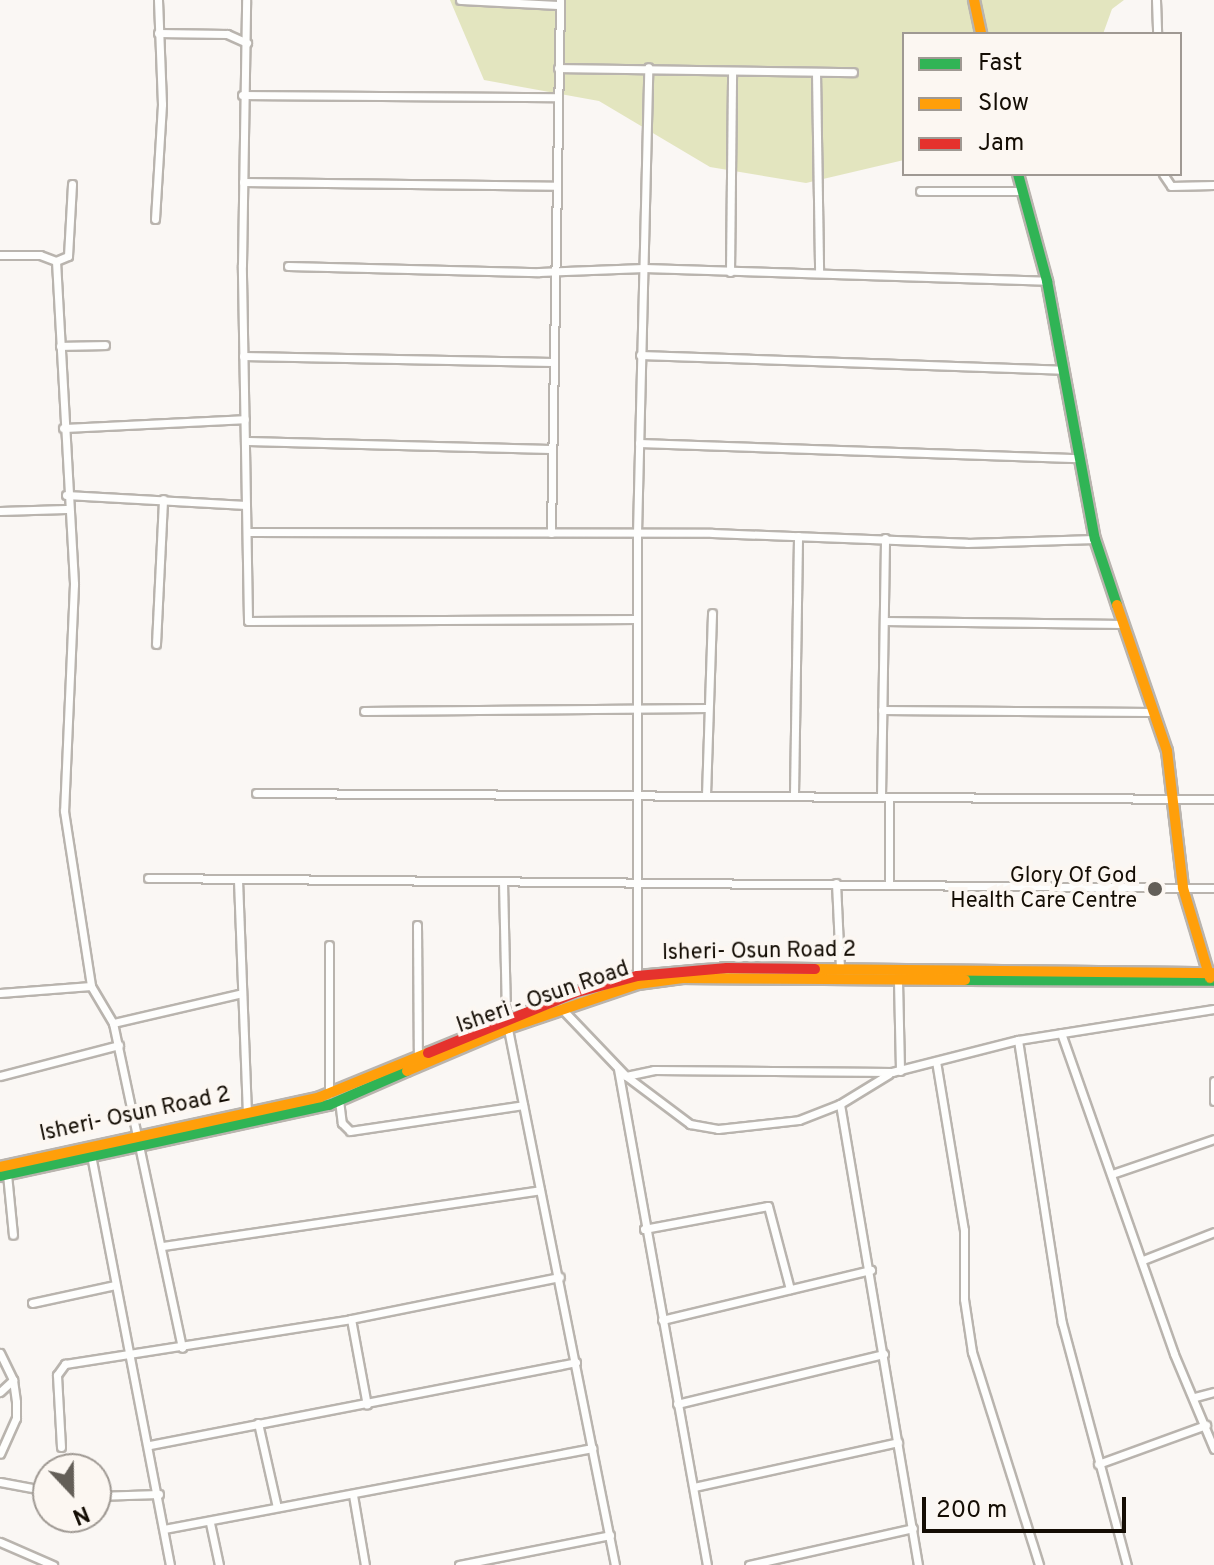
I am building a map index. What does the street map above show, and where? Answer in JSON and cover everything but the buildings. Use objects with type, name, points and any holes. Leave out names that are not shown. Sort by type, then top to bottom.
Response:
[{"type":"main road","points":[[974,0],[981,32]]},
{"type":"main road","points":[[1019,176],[1047,281],[1095,539],[1151,712],[1167,751],[1170,802],[1183,888],[1212,977]]},
{"type":"main road","name":"Isheri- Osun Road 2","points":[[2,1173],[329,1094],[418,1056],[637,976],[727,968],[1212,977]]},
{"type":"main road","name":"Isheri - Osun Road","points":[[2,1173],[142,1138],[339,1100],[507,1024],[638,984],[683,978],[898,981],[1212,977]]},
{"type":"street","points":[[155,219],[162,104],[158,0]]},
{"type":"street","points":[[246,0],[247,43],[242,95],[248,621],[637,619]]},
{"type":"street","points":[[460,0],[560,3],[550,449],[551,533]]},
{"type":"street","points":[[1156,0],[1157,32]]},
{"type":"street","points":[[158,33],[227,34],[247,43]]},
{"type":"street","points":[[637,976],[637,533],[648,67]]},
{"type":"street","points":[[558,68],[853,72]]},
{"type":"street","points":[[730,272],[732,71]]},
{"type":"street","points":[[816,73],[819,273]]},
{"type":"street","points":[[242,95],[556,97]]},
{"type":"street","points":[[1164,176],[1171,186],[1214,185]]},
{"type":"street","points":[[243,182],[556,186]]},
{"type":"street","points":[[0,255],[40,255],[56,261],[68,256],[72,184]]},
{"type":"street","points":[[920,191],[1023,191]]},
{"type":"street","points":[[56,261],[66,509],[74,584],[64,811],[91,986],[113,1023],[119,1045],[142,1138],[182,1348]]},
{"type":"street","points":[[288,266],[554,270],[644,268],[1047,281]]},
{"type":"street","points":[[60,346],[105,345]]},
{"type":"street","points":[[640,355],[1063,370]]},
{"type":"street","points":[[243,356],[552,362]]},
{"type":"street","points":[[63,428],[245,419]]},
{"type":"street","points":[[248,441],[550,449]]},
{"type":"street","points":[[639,443],[1079,458]]},
{"type":"street","points":[[66,495],[246,505]]},
{"type":"street","points":[[156,644],[163,499]]},
{"type":"street","points":[[0,511],[66,509]]},
{"type":"street","points":[[248,532],[637,533],[885,538],[967,543],[1095,539]]},
{"type":"street","points":[[794,794],[798,536]]},
{"type":"street","points":[[885,538],[882,710],[889,884]]},
{"type":"street","points":[[706,795],[712,613]]},
{"type":"street","points":[[884,621],[1123,624]]},
{"type":"street","points":[[364,711],[708,708]]},
{"type":"street","points":[[882,710],[1151,712]]},
{"type":"street","points":[[256,793],[794,794],[1170,802],[1214,799]]},
{"type":"street","points":[[148,878],[503,882],[635,880],[1214,888]]},
{"type":"street","points":[[238,880],[239,994],[247,1112]]},
{"type":"street","points":[[503,882],[507,1024],[560,1277],[615,1565]]},
{"type":"street","points":[[836,883],[840,969]]},
{"type":"street","points":[[417,925],[418,1056]]},
{"type":"street","points":[[329,945],[329,1094]]},
{"type":"street","points":[[896,1072],[898,981]]},
{"type":"street","points":[[0,993],[91,986]]},
{"type":"street","points":[[113,1023],[239,994]]},
{"type":"street","points":[[561,1008],[626,1076],[690,1124],[718,1129],[775,1126],[840,1104],[896,1072],[1018,1040],[1214,1009]]},
{"type":"street","points":[[1061,1033],[1214,1449]]},
{"type":"street","points":[[1018,1040],[1062,1323],[1127,1565]]},
{"type":"street","points":[[0,1076],[119,1045]]},
{"type":"street","points":[[936,1061],[964,1230],[964,1299],[972,1352],[1039,1565]]},
{"type":"street","points":[[618,1069],[644,1229],[707,1565]]},
{"type":"street","points":[[626,1076],[654,1070],[896,1072]]},
{"type":"street","points":[[1214,1081],[1214,1101]]},
{"type":"street","points":[[339,1100],[342,1123],[350,1131],[523,1105]]},
{"type":"street","points":[[840,1104],[871,1270],[918,1565]]},
{"type":"street","points":[[1112,1174],[1214,1139]]},
{"type":"street","points":[[91,1153],[115,1285],[150,1445],[170,1565]]},
{"type":"street","points":[[2,1173],[13,1235]]},
{"type":"street","points":[[163,1246],[540,1190]]},
{"type":"street","points":[[644,1229],[768,1206],[790,1289]]},
{"type":"street","points":[[1143,1260],[1214,1232]]},
{"type":"street","points":[[662,1320],[871,1270]]},
{"type":"street","points":[[61,1447],[59,1368],[351,1319],[560,1277]]},
{"type":"street","points":[[32,1303],[115,1285]]},
{"type":"street","points":[[351,1319],[367,1405]]},
{"type":"street","points":[[0,1353],[13,1380],[16,1418],[0,1454]]},
{"type":"street","points":[[677,1404],[884,1354]]},
{"type":"street","points":[[150,1445],[576,1362]]},
{"type":"street","points":[[0,1392],[13,1380]]},
{"type":"street","points":[[1195,1397],[1214,1392]]},
{"type":"street","points":[[258,1423],[277,1507]]},
{"type":"street","points":[[1098,1464],[1206,1425]]},
{"type":"street","points":[[694,1487],[898,1442]]},
{"type":"street","points":[[164,1529],[210,1523],[277,1507],[592,1448]]},
{"type":"street","points":[[0,1482],[32,1488]]},
{"type":"street","points":[[112,1495],[159,1494]]},
{"type":"street","points":[[353,1495],[365,1565]]},
{"type":"street","points":[[210,1523],[219,1565]]},
{"type":"street","points":[[749,1565],[913,1528]]},
{"type":"street","points":[[459,1565],[610,1535]]},
{"type":"street","points":[[0,1542],[53,1565]]},
{"type":"street","points":[[514,1554],[517,1565]]},
{"type":"green space","points":[[450,0],[1124,0],[1112,9],[1104,32],[902,32],[902,160],[806,183],[710,167],[599,101],[484,80]]},
{"type":"traffic: fast","points":[[1019,176],[1047,281],[1095,539],[1117,605]]},
{"type":"traffic: fast","points":[[965,980],[1214,981]]},
{"type":"traffic: fast","points":[[0,1176],[329,1105],[407,1071]]},
{"type":"traffic: slow","points":[[974,0],[981,32]]},
{"type":"traffic: slow","points":[[1117,605],[1167,751],[1183,888],[1210,978]]},
{"type":"traffic: slow","points":[[815,969],[1214,973]]},
{"type":"traffic: slow","points":[[407,1071],[508,1028],[638,984],[683,978],[965,980]]},
{"type":"traffic: slow","points":[[0,1167],[320,1097],[428,1053]]},
{"type":"traffic: jam","points":[[428,1053],[574,993],[637,976],[727,968],[815,969]]},
{"type":"place","name":"Glory Of God Health Care Centre","points":[[1155,889]]}]
